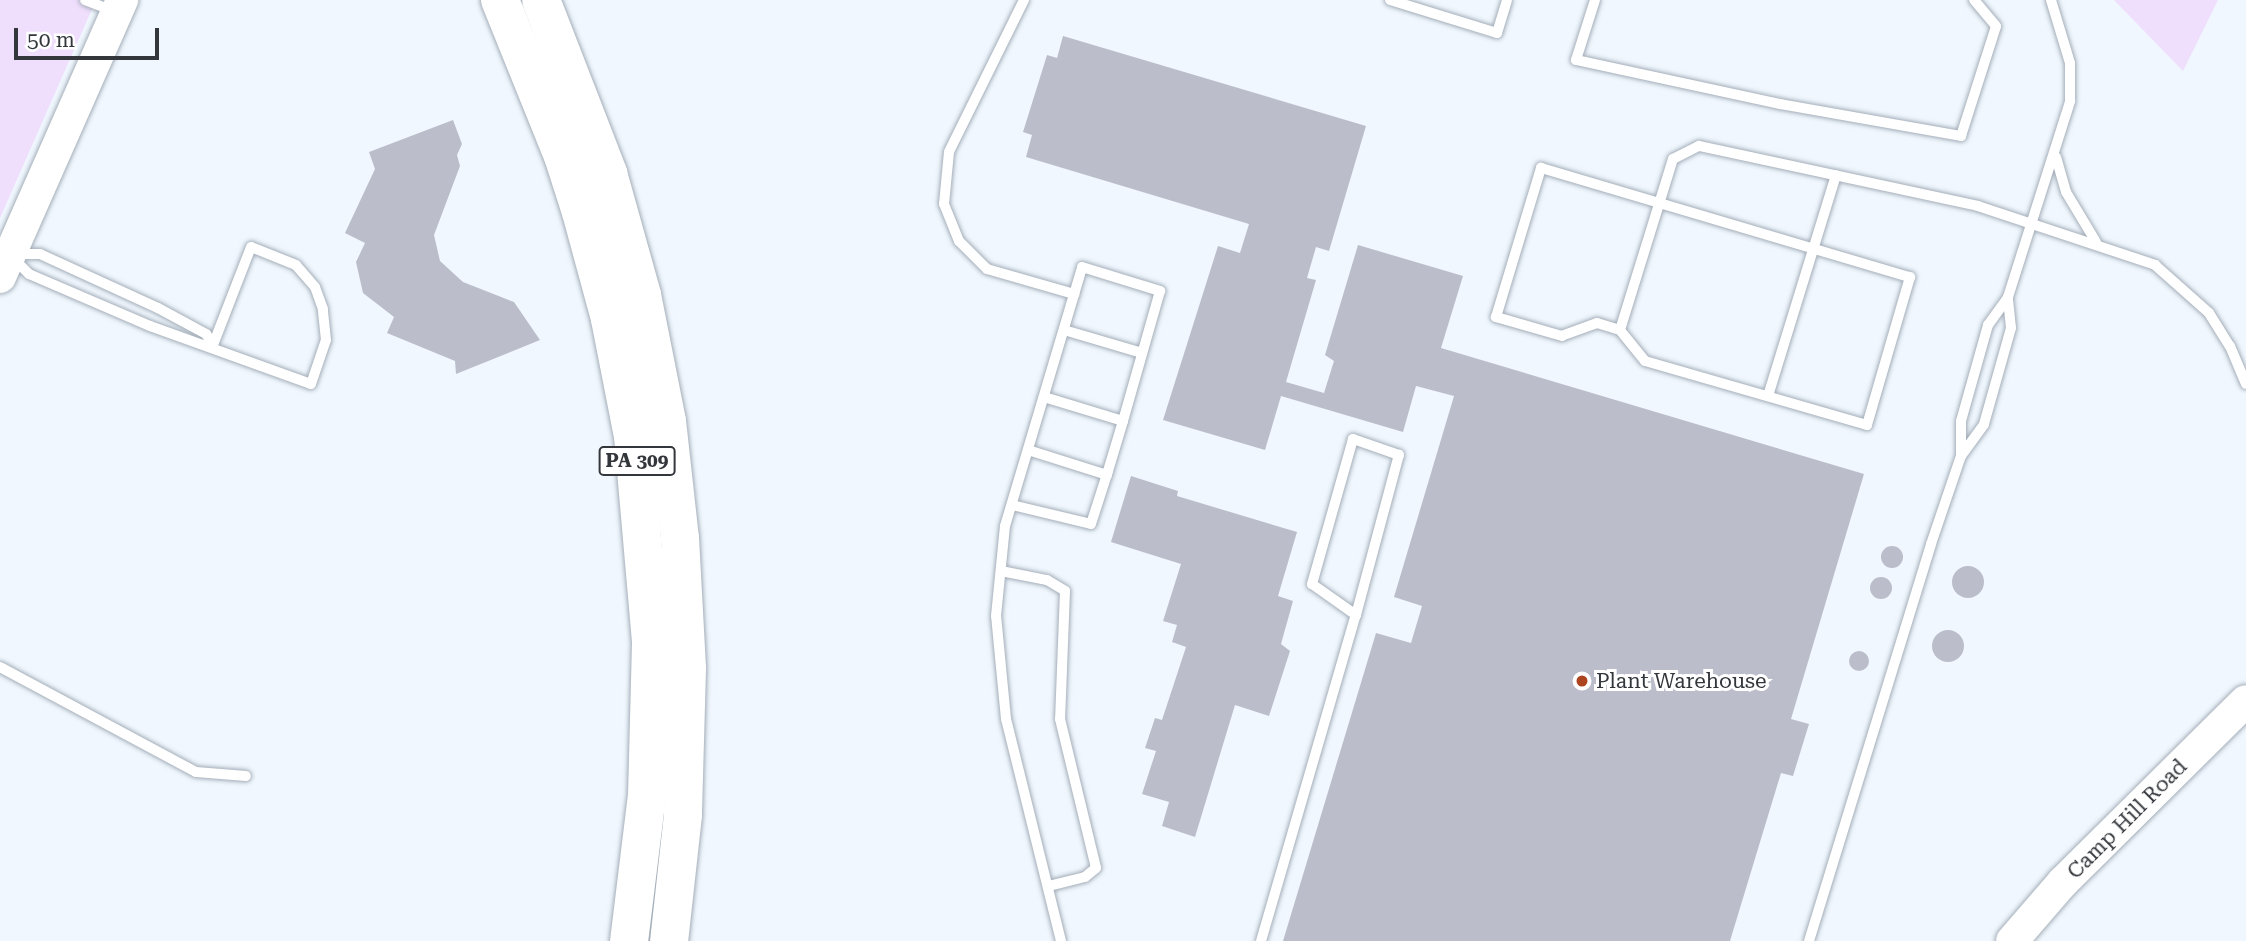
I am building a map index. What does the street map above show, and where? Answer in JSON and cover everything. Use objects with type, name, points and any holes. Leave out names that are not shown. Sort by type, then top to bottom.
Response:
[{"type":"highway","name":"PA 309","points":[[500,0],[563,156],[581,212],[610,319],[634,436],[651,643],[647,796],[629,941]]},
{"type":"highway","name":"PA 309","points":[[541,0],[608,173],[642,295],[667,421],[680,538],[687,669],[683,815],[668,941]]},
{"type":"street","points":[[5,265],[119,6]]},
{"type":"street","name":"Camp Hill Road","points":[[2012,941],[2063,882],[2246,701]]},
{"type":"lane","points":[[85,0],[119,6]]},
{"type":"lane","points":[[1024,0],[949,152],[944,204],[959,241],[987,269],[1074,294]]},
{"type":"lane","points":[[1390,0],[1497,33],[1507,0]]},
{"type":"lane","points":[[1595,0],[1576,60],[1780,104],[1961,136],[1996,26],[1974,0]]},
{"type":"lane","points":[[1961,456],[1961,421],[1988,325],[2008,297],[2056,156],[2070,101],[2070,63],[2051,0]]},
{"type":"lane","points":[[1620,330],[1673,159],[1699,146],[1836,175],[2032,222],[2096,242],[2155,265],[2186,288],[2230,346],[2246,384]]},
{"type":"lane","points":[[2056,156],[2070,200],[2096,242]]},
{"type":"lane","points":[[1541,168],[1659,204],[1910,277],[1867,425],[1645,361],[1620,330],[1597,323],[1562,336],[1496,317],[1541,168]]},
{"type":"lane","points":[[1768,396],[1836,175]]},
{"type":"lane","points":[[5,265],[202,347],[213,345],[311,384],[326,340],[323,309],[315,287],[296,265],[251,247],[213,345]]},
{"type":"lane","points":[[5,265],[40,254],[158,308],[206,334],[213,345]]},
{"type":"lane","points":[[1012,505],[1091,524],[1160,291],[1082,267],[1012,505],[1001,571],[996,616],[1001,694],[1061,941]]},
{"type":"lane","points":[[1809,941],[1867,739],[1961,456],[1984,424],[2011,328],[2008,297]]},
{"type":"lane","points":[[150,326],[158,308]]},
{"type":"lane","points":[[1064,330],[1142,353]]},
{"type":"lane","points":[[1044,397],[1123,421]]},
{"type":"lane","points":[[1261,941],[1356,615],[1399,455],[1353,439],[1312,584],[1356,615]]},
{"type":"lane","points":[[1028,450],[1107,475]]},
{"type":"lane","points":[[1001,571],[1047,580],[1065,592],[1060,719],[1096,868],[1085,877],[1048,886]]},
{"type":"lane","points":[[0,667],[196,772],[246,776]]},
{"type":"shaded area","points":[[0,0],[96,0],[0,218]]},
{"type":"shaded area","points":[[2114,0],[2218,0],[2183,71]]},
{"type":"building","name":"Plant Warehouse","points":[[1063,36],[1366,126],[1329,251],[1316,247],[1307,278],[1316,280],[1286,382],[1324,393],[1334,361],[1325,355],[1358,245],[1463,276],[1441,348],[1864,474],[1791,719],[1809,724],[1793,776],[1781,773],[1730,941],[1283,941],[1376,633],[1411,643],[1422,606],[1394,597],[1454,396],[1416,386],[1403,432],[1281,396],[1265,450],[1163,420],[1218,246],[1240,253],[1249,224],[1026,157],[1032,135],[1023,132],[1047,55],[1057,58]]},
{"type":"building","points":[[453,120],[462,144],[457,155],[460,166],[434,235],[440,261],[463,282],[514,302],[540,340],[456,374],[455,361],[387,333],[394,317],[363,293],[356,262],[365,243],[345,233],[375,169],[369,152]]},
{"type":"building","points":[[1131,476],[1178,491],[1177,496],[1297,532],[1278,596],[1293,601],[1281,644],[1290,651],[1269,716],[1235,705],[1195,837],[1162,826],[1169,802],[1142,794],[1156,751],[1145,748],[1155,718],[1162,720],[1186,647],[1172,642],[1177,625],[1163,621],[1181,564],[1111,542]]},
{"type":"building","points":[[1892,546],[1902,553],[1903,557],[1896,567],[1892,568],[1882,561],[1881,557],[1888,547]]},
{"type":"building","points":[[1968,566],[1979,571],[1984,582],[1979,593],[1968,598],[1957,593],[1952,582],[1957,571]]},
{"type":"building","points":[[1881,577],[1891,584],[1892,588],[1885,598],[1881,599],[1871,592],[1870,588],[1877,578]]},
{"type":"building","points":[[1948,630],[1959,635],[1964,646],[1959,657],[1948,662],[1937,657],[1932,646],[1937,635]]},
{"type":"building","points":[[1859,651],[1866,654],[1869,661],[1866,668],[1859,671],[1852,668],[1849,661],[1852,654]]},
{"type":"place","name":"Plant Warehouse","points":[[1582,681]]}]
